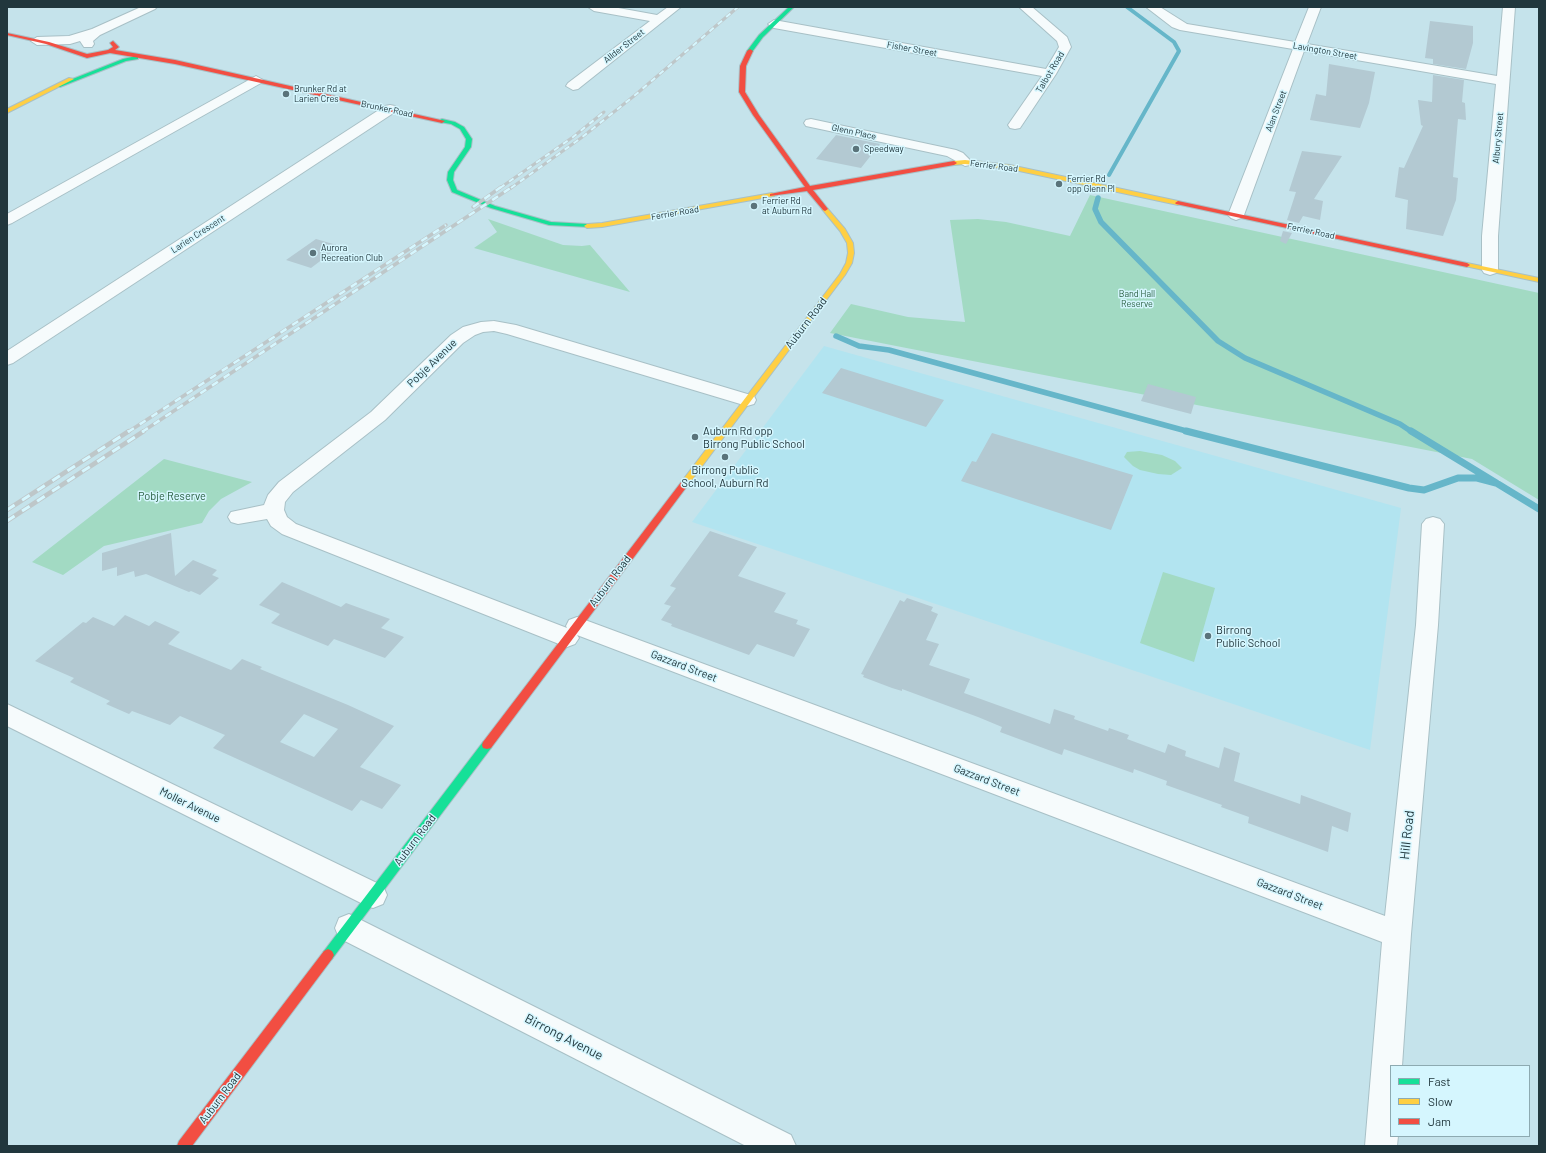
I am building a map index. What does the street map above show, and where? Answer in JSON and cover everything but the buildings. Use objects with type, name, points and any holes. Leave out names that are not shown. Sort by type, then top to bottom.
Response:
[{"type":"main road","name":"Auburn Road","points":[[184,1146],[843,274],[849,263],[851,253],[850,243],[843,230],[808,188],[756,115],[742,92],[741,74],[746,57],[761,36],[792,7]]},
{"type":"main road","points":[[7,34],[88,50],[96,58],[95,64],[58,86]]},
{"type":"main road","points":[[7,111],[58,86],[90,73],[103,65],[109,58],[106,41],[88,50]]},
{"type":"main road","name":"Brunker Road","points":[[106,41],[175,62],[453,123],[466,131],[469,139],[468,147],[451,172],[451,187]]},
{"type":"main road","points":[[58,86],[130,58],[175,62]]},
{"type":"main road","name":"Ferrier Road","points":[[451,187],[454,191],[465,197],[529,219],[551,224],[587,226],[642,218],[936,165],[965,162],[1010,167],[1539,280]]},
{"type":"street","points":[[42,42],[70,40],[106,41],[151,7]]},
{"type":"street","points":[[594,7],[659,19]]},
{"type":"street","name":"Allder Street","points":[[573,86],[675,7]]},
{"type":"street","name":"Talbot Road","points":[[1015,125],[1050,74],[1065,47],[1063,40],[1025,7]]},
{"type":"street","name":"Lavington Street","points":[[1152,7],[1176,24],[1184,27],[1503,81]]},
{"type":"street","name":"Alan Street","points":[[1236,215],[1315,7]]},
{"type":"street","name":"Albury Street","points":[[1490,270],[1490,236],[1509,7]]},
{"type":"street","name":"Fisher Street","points":[[774,24],[1050,74]]},
{"type":"street","points":[[88,50],[86,40],[106,41]]},
{"type":"street","points":[[7,220],[256,80]]},
{"type":"street","name":"Larien Crescent","points":[[7,359],[390,109]]},
{"type":"street","name":"Glenn Place","points":[[811,123],[951,153],[958,156],[965,162]]},
{"type":"street","name":"Pobje Avenue","points":[[274,510],[275,500],[286,487],[378,416],[456,339],[469,331],[481,327],[494,326],[510,329],[748,400]]},
{"type":"street","points":[[238,517],[274,510],[278,521],[289,529],[572,632]]},
{"type":"street","name":"Hill Road","points":[[1380,1146],[1397,934],[1427,625],[1432,524]]},
{"type":"street","name":"Gazzard Street","points":[[572,632],[1397,934]]},
{"type":"street","name":"Moller Avenue","points":[[7,714],[373,896]]},
{"type":"street","name":"Birrong Avenue","points":[[349,928],[780,1146]]},
{"type":"shaded area","name":"Birrong Public School","points":[[824,346],[1401,508],[1370,750],[692,522]]},
{"type":"green space","name":"Band Hall Reserve","points":[[1090,195],[1539,293],[1539,500],[1472,459],[830,333],[851,304],[908,317],[965,322],[950,220],[978,219],[1006,222],[1070,236]]},
{"type":"green space","points":[[488,219],[563,245],[590,245],[630,292],[474,248],[497,232]]},
{"type":"green space","points":[[1140,451],[1162,455],[1175,461],[1182,468],[1171,475],[1140,470],[1133,466],[1124,457],[1127,452]]},
{"type":"green space","name":"Pobje Reserve","points":[[164,459],[252,482],[221,499],[209,511],[202,523],[104,546],[63,575],[32,562]]},
{"type":"green space","points":[[1163,572],[1215,588],[1194,662],[1140,643]]},
{"type":"waterway","points":[[1109,175],[1179,51],[1174,42],[1127,7]]},
{"type":"waterway","points":[[1098,198],[1095,209],[1101,222],[1218,341],[1245,358],[1400,424],[1412,432]]},
{"type":"waterway","points":[[836,336],[859,346],[889,350],[1190,432]]},
{"type":"waterway","points":[[1186,431],[1409,488],[1424,490],[1458,478],[1477,478],[1496,483]]},
{"type":"waterway","points":[[1411,431],[1539,509]]},
{"type":"railway","points":[[511,188],[581,138],[634,96],[738,7]]},
{"type":"railway","points":[[500,188],[573,137],[604,112]]},
{"type":"railway","points":[[473,207],[501,187]]},
{"type":"railway","points":[[142,432],[512,187]]},
{"type":"railway","points":[[128,432],[446,225]]},
{"type":"railway","points":[[7,510],[129,431]]},
{"type":"railway","points":[[7,521],[144,431]]},
{"type":"traffic: fast","points":[[750,51],[761,36],[792,7]]},
{"type":"traffic: fast","points":[[58,86],[125,60],[136,58]]},
{"type":"traffic: fast","points":[[442,121],[453,123],[462,128],[469,139],[468,147],[451,172],[450,180],[454,191],[493,207],[551,224],[587,226]]},
{"type":"traffic: fast","points":[[328,955],[487,745]]},
{"type":"traffic: slow","points":[[7,111],[71,79]]},
{"type":"traffic: slow","points":[[954,163],[965,162],[1010,167],[1178,203]]},
{"type":"traffic: slow","points":[[587,226],[602,225],[772,195]]},
{"type":"traffic: slow","points":[[685,483],[843,274],[849,263],[851,253],[850,243],[843,230],[825,209]]},
{"type":"traffic: slow","points":[[1467,265],[1539,280]]},
{"type":"traffic: jam","points":[[7,34],[47,43],[87,56],[110,51],[116,47],[113,43]]},
{"type":"traffic: jam","points":[[110,51],[175,62],[442,121]]},
{"type":"traffic: jam","points":[[750,51],[743,66],[742,92],[756,115],[808,188],[825,209]]},
{"type":"traffic: jam","points":[[772,195],[954,163]]},
{"type":"traffic: jam","points":[[1178,203],[1467,265]]},
{"type":"traffic: jam","points":[[487,745],[685,483]]},
{"type":"traffic: jam","points":[[184,1146],[328,955]]},
{"type":"place","name":"Brunker Rd at Larien Cres","points":[[286,94]]},
{"type":"place","name":"Speedway","points":[[856,149]]},
{"type":"place","name":"Ferrier Rd opp Glenn Pl","points":[[1059,184]]},
{"type":"place","name":"Ferrier Rd at Auburn Rd","points":[[754,206]]},
{"type":"place","name":"Aurora Recreation Club","points":[[313,253]]},
{"type":"place","name":"Auburn Rd opp Birrong Public School","points":[[695,437]]},
{"type":"place","name":"Birrong Public School, Auburn Rd","points":[[725,457]]},
{"type":"place","name":"Birrong Public School","points":[[1208,636]]}]
